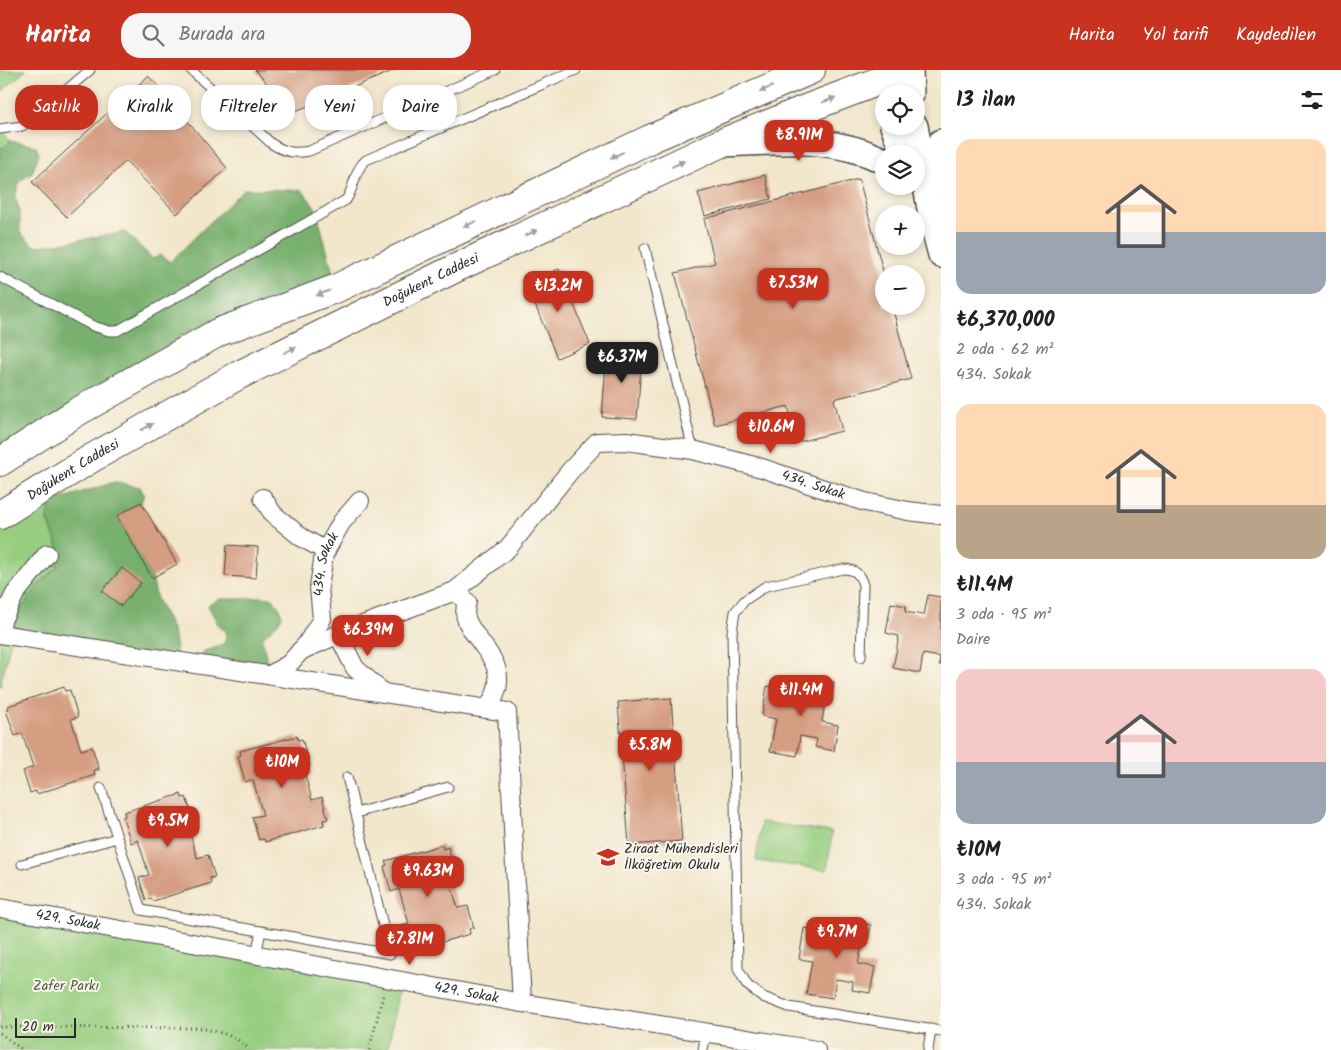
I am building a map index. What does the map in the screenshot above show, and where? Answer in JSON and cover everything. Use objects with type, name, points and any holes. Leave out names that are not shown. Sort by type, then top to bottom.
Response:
[{"type":"main road","points":[[0,462],[77,412],[219,332],[337,288],[650,139],[811,70]]},
{"type":"main road","points":[[909,70],[910,85]]},
{"type":"main road","name":"Doğukent Caddesi","points":[[0,515],[92,458],[239,376],[458,266],[719,144],[909,70]]},
{"type":"main road","points":[[916,135],[923,201],[941,252]]},
{"type":"main road","points":[[719,144],[801,142],[836,144],[862,151],[875,157]]},
{"type":"main road","points":[[923,201],[941,142]]},
{"type":"street","name":"434. Sokak","points":[[455,591],[508,548],[570,471],[597,442],[626,441],[693,450],[762,468],[865,502],[908,511],[941,515]]},
{"type":"street","points":[[262,498],[272,514],[302,537],[326,551]]},
{"type":"street","name":"434. Sokak","points":[[270,675],[289,664],[306,645],[322,618],[319,587],[324,554],[341,523],[360,501]]},
{"type":"street","points":[[0,628],[15,594],[47,554]]},
{"type":"street","points":[[300,651],[338,634],[455,591],[467,602],[465,610],[466,620],[493,659],[498,679],[495,695],[487,709]]},
{"type":"street","points":[[0,634],[507,712],[522,1003]]},
{"type":"street","points":[[338,634],[356,668],[382,692]]},
{"type":"street","name":"429. Sokak","points":[[0,908],[522,1003],[816,1050]]},
{"type":"lane","points":[[0,129],[22,126],[90,70]]},
{"type":"lane","points":[[190,70],[272,144],[280,150],[298,153],[309,151],[495,70]]},
{"type":"lane","points":[[0,277],[93,326],[116,331],[346,200],[360,165],[366,160],[576,70]]},
{"type":"lane","points":[[645,248],[693,450]]},
{"type":"lane","points":[[861,657],[863,585],[862,578],[853,570],[843,569],[766,586],[745,600],[735,612],[732,632],[738,969],[747,985],[763,997],[789,1007],[941,1031]]},
{"type":"lane","points":[[101,788],[141,910],[390,954],[347,777]]},
{"type":"lane","points":[[356,813],[448,787]]},
{"type":"lane","points":[[22,864],[117,838]]},
{"type":"lane","points":[[256,955],[261,931]]},
{"type":"lane","points":[[928,1050],[931,1029]]},
{"type":"lane","points":[[703,1050],[706,1032]]},
{"type":"path","points":[[368,1050],[388,978]]},
{"type":"path","points":[[0,1027],[201,1028],[224,1033],[249,1050]]},
{"type":"path","points":[[0,1033],[24,1050]]},
{"type":"green space","points":[[0,70],[26,70],[0,93]]},
{"type":"green space","points":[[0,126],[10,141],[3,148],[0,148]]},
{"type":"green space","points":[[10,141],[36,146],[39,154],[32,173],[20,181],[15,197],[20,211],[20,232],[34,246],[125,232],[153,259],[160,255],[170,262],[244,189],[302,190],[316,209],[337,288],[219,332],[0,462],[0,148],[3,148]]},
{"type":"green space","points":[[115,482],[140,487],[144,495],[141,502],[117,516],[152,578],[157,599],[173,631],[178,661],[12,635],[19,612],[39,584],[57,567],[58,547],[48,520],[50,502]]},
{"type":"green space","points":[[49,484],[48,520],[58,547],[57,567],[39,584],[12,635],[0,687],[0,515]]},
{"type":"green space","points":[[273,598],[282,616],[278,623],[262,638],[270,675],[197,661],[204,651],[218,647],[225,642],[226,633],[217,623],[208,605],[220,599]]},
{"type":"green space","points":[[761,822],[832,832],[827,870],[756,861]]},
{"type":"green space","name":"Zafer Parkı","points":[[0,908],[400,981],[388,1050],[0,1050]]},
{"type":"building","points":[[255,70],[395,70],[359,85],[305,85],[305,107],[295,111],[295,85],[269,85]]},
{"type":"building","points":[[148,76],[157,85],[138,85]]},
{"type":"building","points":[[108,113],[108,130],[191,130],[191,125],[227,168],[177,214],[126,161],[67,217],[32,182],[89,130],[98,130],[98,122]]},
{"type":"building","points":[[765,175],[771,199],[705,216],[698,193]]},
{"type":"building","points":[[859,179],[875,240],[875,255],[879,255],[881,265],[875,265],[875,315],[894,315],[911,379],[834,399],[842,431],[798,442],[788,406],[715,425],[675,273],[715,263],[704,219]]},
{"type":"building","points":[[559,269],[590,344],[557,358],[526,283]]},
{"type":"building","points":[[607,349],[642,352],[637,419],[602,417]]},
{"type":"building","points":[[141,502],[177,564],[152,578],[117,516]]},
{"type":"building","points":[[227,545],[258,547],[256,578],[225,576]]},
{"type":"building","points":[[122,568],[141,583],[121,606],[102,591]]},
{"type":"building","points":[[928,595],[941,597],[941,665],[939,665],[940,657],[923,654],[920,673],[893,668],[899,636],[886,633],[891,603],[906,606],[905,612],[924,615]]},
{"type":"building","points":[[804,677],[834,682],[831,704],[825,703],[822,722],[838,725],[834,751],[815,747],[817,739],[800,736],[797,756],[770,751],[776,719],[762,716],[767,686],[783,689],[782,694],[801,698]]},
{"type":"building","points":[[64,687],[65,691],[70,690],[78,717],[71,719],[81,750],[92,747],[99,769],[94,770],[95,775],[37,794],[36,791],[30,793],[23,771],[33,767],[22,733],[15,736],[6,710],[9,709],[8,706]]},
{"type":"building","points":[[671,698],[682,841],[629,845],[618,702]]},
{"type":"building","points":[[297,736],[298,740],[302,739],[310,766],[303,768],[312,800],[322,797],[328,819],[323,820],[324,825],[265,842],[264,839],[259,840],[252,817],[263,815],[253,780],[245,782],[238,756],[241,755],[240,751]]},
{"type":"building","points":[[181,794],[182,798],[186,797],[195,824],[188,827],[197,858],[208,855],[215,877],[210,878],[211,883],[153,901],[151,898],[146,900],[139,878],[149,875],[138,840],[131,843],[123,817],[125,816],[124,812]]},
{"type":"building","points":[[442,845],[443,849],[448,847],[456,875],[448,877],[458,908],[468,906],[474,928],[469,929],[470,934],[411,951],[411,948],[405,949],[398,927],[409,924],[399,889],[391,892],[384,866],[387,865],[385,861]]},
{"type":"building","points":[[841,920],[871,925],[867,946],[862,945],[858,964],[875,967],[870,993],[852,990],[853,982],[836,979],[833,998],[806,994],[812,961],[799,959],[804,928],[819,931],[818,937],[837,940]]},
{"type":"place","name":"Ziraat Mühendisleri İlköğretim Okulu","points":[[608,857]]}]
